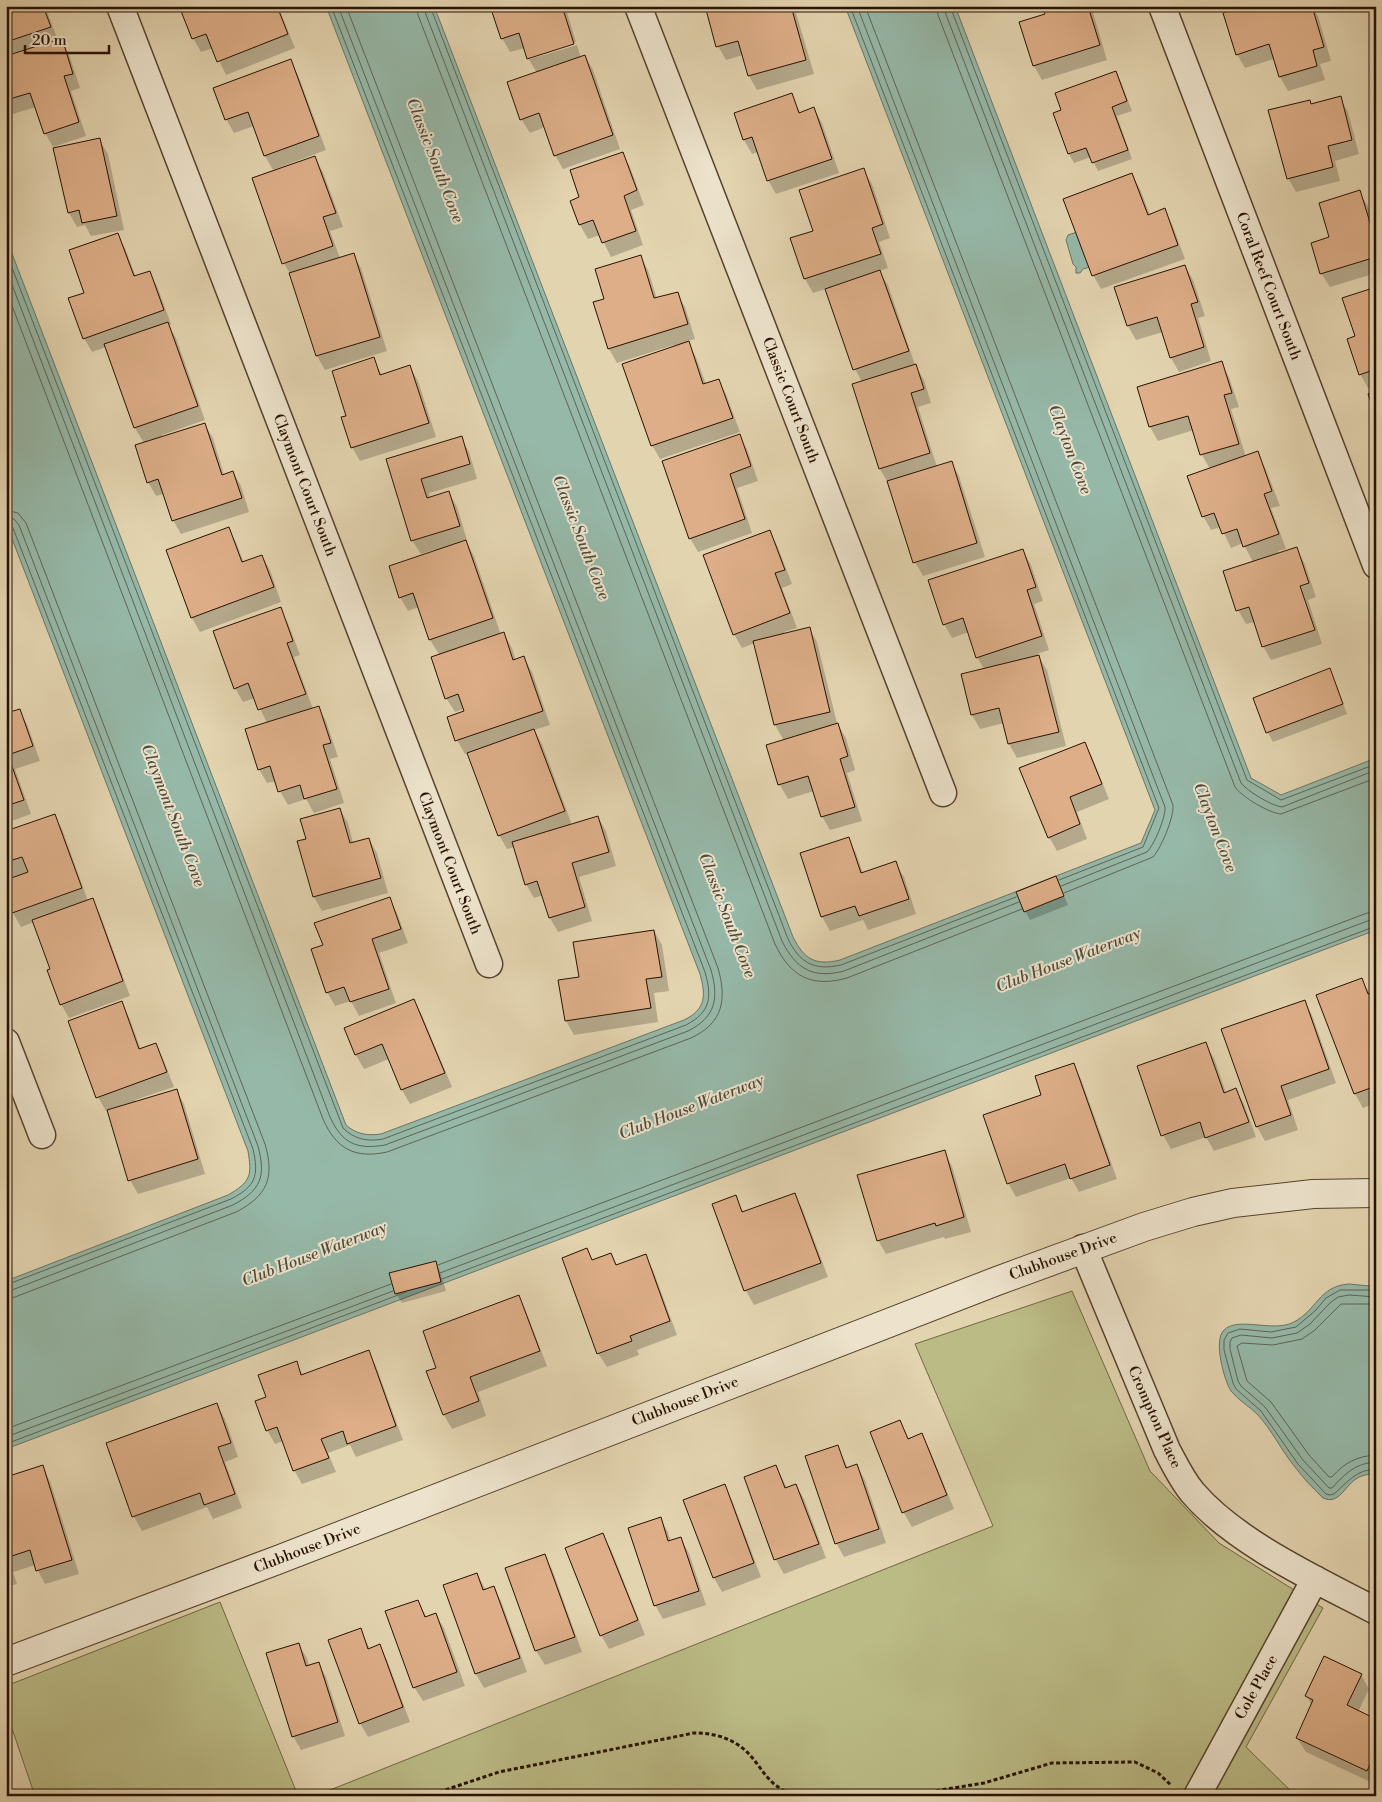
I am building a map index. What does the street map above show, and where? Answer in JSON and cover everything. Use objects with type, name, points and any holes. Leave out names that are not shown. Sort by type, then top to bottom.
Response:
[{"type":"street","name":"Claymont Court South","points":[[120,6],[489,964]]},
{"type":"street","name":"Classic Court South","points":[[638,6],[943,793]]},
{"type":"street","name":"Coral Reef Court South","points":[[1162,6],[1376,565]]},
{"type":"street","points":[[6,1042],[42,1135]]},
{"type":"street","name":"Clubhouse Drive","points":[[6,1662],[275,1561],[1083,1248],[1184,1214],[1233,1203],[1313,1194],[1376,1193]]},
{"type":"street","name":"Crompton Place","points":[[1083,1248],[1158,1429],[1180,1474],[1193,1492],[1228,1525],[1251,1542],[1376,1611]]},
{"type":"street","name":"Cole Place","points":[[1187,1793],[1315,1579]]},
{"type":"path","points":[[427,1796],[499,1772],[694,1733],[714,1735],[730,1740],[740,1746],[774,1783],[793,1796]]},
{"type":"path","points":[[904,1796],[984,1782],[1052,1763],[1100,1761],[1135,1762],[1158,1773],[1187,1793]]},
{"type":"green space","points":[[1072,1291],[1150,1471],[1219,1543],[1323,1608],[1246,1747],[1296,1796],[315,1796],[993,1526],[915,1344]]},
{"type":"green space","points":[[220,1602],[298,1796],[35,1796],[6,1711],[6,1686]]},
{"type":"water","points":[[326,6],[434,6],[793,937],[806,956],[817,961],[831,962],[1141,843],[1155,810],[845,6],[955,6],[1251,778],[1281,795],[1376,758],[1376,930],[6,1449],[6,1281],[228,1195],[245,1182],[250,1166],[248,1151],[6,523],[6,238],[346,1125],[362,1134],[381,1134],[684,1020],[697,1011],[702,1001],[703,989],[700,974]]},
{"type":"water","points":[[1077,232],[1090,267],[1083,269],[1080,273],[1076,273],[1076,267],[1073,264],[1066,240],[1068,235]]},
{"type":"water","points":[[1349,1284],[1376,1285],[1376,1473],[1358,1478],[1341,1494],[1329,1500],[1323,1498],[1305,1479],[1262,1420],[1231,1391],[1223,1370],[1219,1342],[1224,1330],[1230,1326],[1247,1324],[1277,1326],[1294,1322],[1302,1317],[1331,1289]]},
{"type":"building","points":[[6,6],[43,6],[51,27],[6,42]]},
{"type":"building","points":[[179,6],[277,6],[288,34],[217,62],[206,34],[192,39]]},
{"type":"building","points":[[490,6],[562,6],[574,44],[527,59],[519,33],[501,39]]},
{"type":"building","points":[[705,6],[791,6],[806,60],[748,76],[738,41],[716,47]]},
{"type":"building","points":[[1042,6],[1088,6],[1100,45],[1033,66],[1019,22],[1045,14]]},
{"type":"building","points":[[1245,6],[1312,6],[1324,47],[1313,50],[1317,66],[1279,77],[1269,44],[1236,55],[1223,13]]},
{"type":"building","points":[[62,38],[73,74],[64,76],[79,122],[44,134],[30,93],[6,100],[6,56]]},
{"type":"building","points":[[585,55],[613,135],[554,156],[539,113],[520,120],[507,82]]},
{"type":"building","points":[[291,59],[319,136],[264,156],[248,112],[225,120],[213,88]]},
{"type":"building","points":[[1116,71],[1127,101],[1112,107],[1128,150],[1092,163],[1086,148],[1068,154],[1053,113],[1061,110],[1055,93]]},
{"type":"building","points":[[792,93],[799,113],[814,107],[832,159],[767,181],[752,137],[743,140],[734,113]]},
{"type":"building","points":[[1341,96],[1352,140],[1328,146],[1333,167],[1287,179],[1268,110],[1310,100],[1311,104]]},
{"type":"building","points":[[100,138],[117,216],[82,223],[79,210],[68,213],[53,148]]},
{"type":"building","points":[[623,152],[637,190],[624,196],[636,231],[602,243],[593,220],[579,225],[570,201],[579,197],[570,170]]},
{"type":"building","points":[[315,156],[336,213],[323,217],[333,246],[282,264],[252,178]]},
{"type":"building","points":[[864,168],[883,224],[872,228],[881,254],[804,279],[790,238],[813,231],[799,190]]},
{"type":"building","points":[[1132,173],[1148,215],[1165,208],[1178,245],[1092,276],[1063,199]]},
{"type":"building","points":[[1360,190],[1376,242],[1376,257],[1320,274],[1311,243],[1329,237],[1319,203]]},
{"type":"building","points":[[118,233],[134,276],[150,271],[164,310],[83,339],[68,298],[84,293],[69,250]]},
{"type":"building","points":[[354,253],[380,337],[316,356],[289,273]]},
{"type":"building","points":[[641,255],[654,298],[678,292],[688,324],[608,349],[593,302],[604,299],[595,269]]},
{"type":"building","points":[[1185,265],[1198,302],[1191,304],[1204,347],[1170,358],[1157,317],[1127,326],[1114,287]]},
{"type":"building","points":[[880,270],[909,351],[853,370],[825,289]]},
{"type":"building","points":[[1376,287],[1376,369],[1359,375],[1347,339],[1355,336],[1342,298]]},
{"type":"building","points":[[168,322],[198,406],[134,428],[104,344]]},
{"type":"building","points":[[689,341],[703,384],[719,379],[733,418],[651,446],[622,364]]},
{"type":"building","points":[[374,357],[380,375],[410,365],[429,423],[351,448],[341,417],[346,416],[332,371]]},
{"type":"building","points":[[1222,361],[1232,393],[1224,395],[1239,444],[1200,455],[1188,416],[1149,427],[1137,387]]},
{"type":"building","points":[[916,364],[924,389],[911,393],[930,453],[879,469],[852,384]]},
{"type":"building","points":[[1376,391],[1376,416],[1368,394]]},
{"type":"building","points":[[205,423],[222,475],[233,471],[242,498],[172,521],[158,479],[147,483],[135,445]]},
{"type":"building","points":[[740,434],[751,466],[730,474],[745,519],[689,539],[662,461]]},
{"type":"building","points":[[462,436],[470,464],[421,479],[427,498],[449,491],[460,526],[411,541],[386,459]]},
{"type":"building","points":[[1258,451],[1272,491],[1264,494],[1279,534],[1243,547],[1237,529],[1222,534],[1214,513],[1202,517],[1187,476]]},
{"type":"building","points":[[952,461],[977,543],[913,563],[887,481]]},
{"type":"building","points":[[229,527],[242,562],[262,555],[274,587],[191,618],[166,550]]},
{"type":"building","points":[[770,530],[785,570],[775,573],[790,613],[733,635],[703,555]]},
{"type":"building","points":[[466,540],[493,618],[429,640],[413,593],[399,598],[389,566]]},
{"type":"building","points":[[1297,547],[1309,583],[1300,586],[1315,630],[1262,647],[1249,607],[1236,611],[1223,571]]},
{"type":"building","points":[[1023,549],[1036,587],[1027,590],[1042,636],[976,658],[963,618],[943,625],[928,580]]},
{"type":"building","points":[[281,607],[293,641],[287,643],[306,694],[258,710],[248,683],[234,689],[213,631]]},
{"type":"building","points":[[810,627],[830,712],[774,725],[753,641]]},
{"type":"building","points":[[504,632],[513,660],[524,656],[543,711],[455,741],[447,717],[464,711],[458,694],[445,699],[431,657]]},
{"type":"building","points":[[1039,655],[1059,732],[1008,744],[999,708],[971,715],[961,674]]},
{"type":"building","points":[[1330,668],[1343,704],[1266,733],[1253,698]]},
{"type":"building","points":[[319,706],[331,743],[323,745],[337,789],[304,799],[300,785],[278,792],[270,766],[258,770],[245,729]]},
{"type":"building","points":[[20,709],[33,746],[8,755],[24,800],[6,806],[6,713]]},
{"type":"building","points":[[838,723],[848,756],[840,759],[855,807],[821,817],[808,776],[778,785],[766,745]]},
{"type":"building","points":[[534,729],[565,811],[498,836],[467,753]]},
{"type":"building","points":[[1085,742],[1102,784],[1070,797],[1080,824],[1048,838],[1019,768]]},
{"type":"building","points":[[340,808],[350,843],[369,838],[381,878],[313,897],[297,841],[306,839],[300,819]]},
{"type":"building","points":[[55,814],[82,888],[12,913],[6,899],[6,880],[28,872],[22,857],[6,862],[6,831]]},
{"type":"building","points":[[598,816],[609,852],[572,863],[585,907],[549,918],[537,881],[525,885],[512,842]]},
{"type":"building","points":[[849,837],[861,873],[896,861],[909,899],[859,916],[855,906],[821,917],[800,853]]},
{"type":"building","points":[[1056,876],[1064,896],[1024,912],[1016,892]]},
{"type":"building","points":[[390,897],[401,929],[372,939],[389,989],[350,1002],[344,987],[326,993],[311,949],[323,945],[314,923]]},
{"type":"building","points":[[93,898],[123,981],[60,1005],[47,970],[50,969],[32,920]]},
{"type":"building","points":[[654,930],[662,977],[646,979],[651,1008],[565,1021],[558,980],[579,977],[573,942]]},
{"type":"building","points":[[1362,978],[1368,994],[1376,991],[1376,1086],[1354,1094],[1316,995]]},
{"type":"building","points":[[414,999],[445,1073],[401,1090],[382,1044],[355,1055],[344,1028]]},
{"type":"building","points":[[1305,1000],[1329,1069],[1281,1086],[1291,1115],[1256,1127],[1221,1029]]},
{"type":"building","points":[[122,1001],[139,1049],[156,1043],[167,1072],[96,1098],[68,1021]]},
{"type":"building","points":[[1206,1042],[1224,1093],[1236,1088],[1249,1122],[1205,1138],[1200,1122],[1161,1136],[1137,1066]]},
{"type":"building","points":[[1074,1063],[1110,1165],[1070,1179],[1065,1164],[1007,1184],[983,1115],[1041,1095],[1035,1076]]},
{"type":"building","points":[[177,1089],[198,1159],[128,1181],[107,1110]]},
{"type":"building","points":[[945,1150],[964,1217],[936,1226],[935,1223],[877,1241],[857,1175]]},
{"type":"building","points":[[795,1193],[821,1263],[744,1291],[712,1204],[736,1195],[742,1212]]},
{"type":"building","points":[[587,1248],[592,1260],[611,1253],[616,1265],[646,1254],[670,1321],[630,1336],[632,1341],[597,1354],[562,1258]]},
{"type":"building","points":[[436,1261],[441,1282],[395,1294],[389,1273]]},
{"type":"building","points":[[519,1295],[540,1351],[470,1377],[479,1401],[443,1415],[426,1371],[436,1368],[423,1331]]},
{"type":"building","points":[[369,1350],[396,1426],[347,1444],[343,1431],[321,1439],[329,1458],[293,1471],[277,1427],[266,1431],[255,1401],[266,1397],[258,1375],[297,1361],[301,1375]]},
{"type":"building","points":[[217,1403],[231,1443],[218,1447],[235,1494],[204,1505],[200,1493],[132,1517],[106,1443]]},
{"type":"building","points":[[900,1420],[908,1439],[922,1433],[947,1495],[902,1513],[870,1432]]},
{"type":"building","points":[[838,1445],[846,1468],[857,1464],[879,1529],[835,1544],[805,1456]]},
{"type":"building","points":[[43,1465],[72,1560],[36,1571],[30,1550],[6,1558],[6,1477]]},
{"type":"building","points":[[776,1465],[785,1488],[796,1484],[819,1544],[774,1560],[744,1477]]},
{"type":"building","points":[[725,1484],[754,1563],[713,1578],[683,1500]]},
{"type":"building","points":[[661,1517],[668,1541],[681,1537],[699,1591],[654,1606],[628,1528]]},
{"type":"building","points":[[603,1533],[638,1620],[600,1636],[565,1548]]},
{"type":"building","points":[[545,1554],[575,1637],[535,1651],[505,1568]]},
{"type":"building","points":[[477,1573],[483,1590],[494,1586],[520,1658],[475,1674],[443,1585]]},
{"type":"building","points":[[418,1600],[425,1617],[436,1613],[457,1672],[413,1688],[385,1611]]},
{"type":"building","points":[[361,1628],[368,1649],[380,1644],[403,1707],[359,1724],[328,1640]]},
{"type":"building","points":[[299,1643],[306,1666],[319,1662],[338,1722],[292,1737],[266,1653]]},
{"type":"building","points":[[1324,1656],[1362,1674],[1347,1705],[1376,1719],[1376,1752],[1367,1771],[1296,1738],[1313,1700],[1305,1696]]},
{"type":"water label","name":"Classic South Cove","points":[[436,160]]},
{"type":"water label","name":"Clayton Cove","points":[[1071,449]]},
{"type":"water label","name":"Classic South Cove","points":[[582,537]]},
{"type":"water label","name":"Claymont South Cove","points":[[174,815]]},
{"type":"water label","name":"Clayton Cove","points":[[1216,827]]},
{"type":"water label","name":"Classic South Cove","points":[[728,915]]},
{"type":"water label","name":"Club House Waterway","points":[[1068,959]]},
{"type":"water label","name":"Club House Waterway","points":[[691,1106]]},
{"type":"water label","name":"Club House Waterway","points":[[314,1253]]}]
